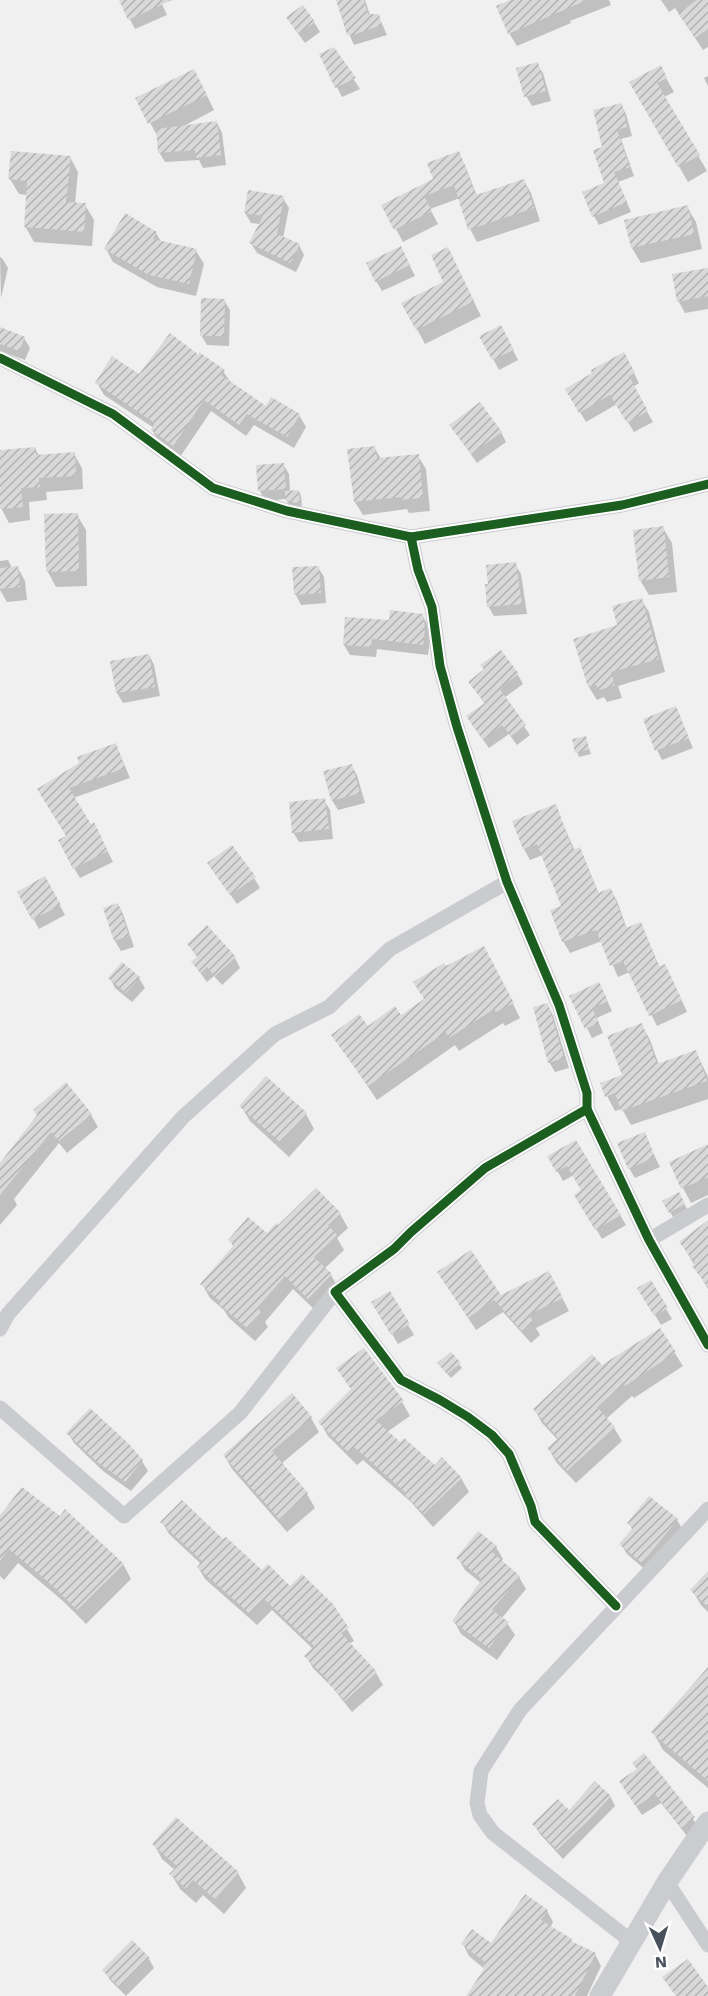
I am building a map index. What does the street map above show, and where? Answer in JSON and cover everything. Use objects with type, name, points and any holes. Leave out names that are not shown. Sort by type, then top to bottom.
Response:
[{"type":"street","points":[[0,358],[113,414],[213,488],[287,511],[411,537],[622,505],[708,484]]},
{"type":"street","points":[[411,537],[418,570],[432,607],[440,666],[457,727],[507,882],[559,1005],[588,1093],[587,1109],[649,1240],[708,1345]]},
{"type":"street","points":[[0,1329],[8,1314],[183,1117],[275,1034],[329,1007],[390,949],[507,882]]},
{"type":"street","points":[[0,1408],[124,1516],[240,1413],[335,1292],[394,1249],[485,1168],[587,1109]]},
{"type":"street","points":[[649,1240],[708,1205]]},
{"type":"street","points":[[335,1292],[401,1380],[440,1400],[492,1435],[509,1454],[536,1522],[616,1606]]},
{"type":"street","points":[[632,1942],[493,1833],[480,1815],[477,1803],[481,1771],[520,1710],[708,1509]]},
{"type":"street","points":[[600,1996],[667,1882],[708,1822]]},
{"type":"street","points":[[667,1882],[708,1946]]},
{"type":"building","points":[[119,0],[172,0],[128,20]]},
{"type":"building","points":[[336,0],[364,0],[368,14],[379,14],[382,25],[347,35]]},
{"type":"building","points":[[510,0],[587,0],[508,34],[496,6]]},
{"type":"building","points":[[697,0],[708,0],[708,29],[695,38],[678,13]]},
{"type":"building","points":[[303,5],[315,22],[298,34],[286,17]]},
{"type":"building","points":[[334,47],[356,78],[335,88],[319,54]]},
{"type":"building","points":[[538,62],[546,91],[524,97],[516,68]]},
{"type":"building","points":[[661,65],[667,78],[657,83],[700,155],[678,167],[629,82]]},
{"type":"building","points":[[194,69],[207,95],[148,124],[135,98]]},
{"type":"building","points":[[622,103],[627,127],[617,130],[630,167],[614,172],[627,202],[592,217],[582,192],[604,183],[593,150],[602,147],[593,110]]},
{"type":"building","points":[[217,121],[221,155],[196,158],[195,150],[158,153],[156,129]]},
{"type":"building","points":[[11,151],[71,156],[66,202],[86,203],[84,232],[24,227],[27,181],[8,179]]},
{"type":"building","points":[[459,151],[476,195],[524,179],[534,208],[468,230],[454,185],[424,196],[432,211],[394,230],[381,205],[433,179],[427,163]]},
{"type":"building","points":[[248,190],[284,196],[277,234],[300,244],[290,263],[249,243],[263,216],[244,213]]},
{"type":"building","points":[[688,205],[694,234],[631,248],[624,220]]},
{"type":"building","points":[[125,213],[157,232],[153,239],[197,249],[189,284],[149,275],[104,249]]},
{"type":"building","points":[[401,246],[410,265],[375,282],[366,263]]},
{"type":"building","points":[[448,247],[474,301],[416,330],[401,303],[443,282],[431,255]]},
{"type":"building","points":[[708,268],[708,296],[677,302],[672,274]]},
{"type":"building","points":[[201,298],[225,299],[224,336],[200,336]]},
{"type":"building","points":[[501,325],[514,350],[492,360],[479,336]]},
{"type":"building","points":[[0,327],[25,337],[19,351],[0,344]]},
{"type":"building","points":[[170,333],[199,355],[199,352],[225,370],[221,375],[266,406],[271,397],[300,414],[287,437],[247,414],[239,425],[204,400],[173,446],[151,430],[155,423],[95,383],[112,356],[139,374]]},
{"type":"building","points":[[624,352],[635,373],[629,376],[648,411],[627,423],[610,395],[579,413],[565,389],[592,373],[591,370]]},
{"type":"building","points":[[480,402],[502,432],[471,454],[449,425]]},
{"type":"building","points":[[375,446],[377,458],[419,454],[423,498],[400,500],[400,497],[354,502],[347,449]]},
{"type":"building","points":[[36,447],[36,455],[75,452],[76,476],[39,478],[40,487],[21,488],[23,507],[0,509],[0,450]]},
{"type":"building","points":[[284,463],[286,489],[258,491],[256,465]]},
{"type":"building","points":[[299,490],[300,504],[285,500],[285,491]]},
{"type":"building","points":[[78,513],[79,571],[46,572],[44,514]]},
{"type":"building","points":[[664,526],[669,577],[639,581],[633,530]]},
{"type":"building","points":[[516,562],[522,604],[487,607],[486,565]]},
{"type":"building","points":[[18,566],[20,587],[0,589],[0,568]]},
{"type":"building","points":[[319,566],[321,593],[294,595],[292,567]]},
{"type":"building","points":[[642,598],[659,659],[611,672],[615,685],[599,690],[596,685],[588,687],[573,639],[617,625],[612,606]]},
{"type":"building","points":[[390,610],[423,614],[425,629],[423,645],[372,639],[371,647],[343,645],[345,617],[389,620]]},
{"type":"building","points":[[501,650],[519,674],[499,688],[526,725],[511,736],[502,725],[483,740],[466,716],[485,703],[468,682],[484,669],[480,665]]},
{"type":"building","points":[[149,654],[155,687],[116,693],[110,661]]},
{"type":"building","points":[[676,706],[689,738],[655,751],[643,719]]},
{"type":"building","points":[[586,736],[589,749],[575,753],[572,739]]},
{"type":"building","points":[[116,743],[125,768],[69,788],[91,824],[94,822],[108,851],[73,869],[58,840],[66,836],[37,789],[79,763],[77,757]]},
{"type":"building","points":[[352,764],[360,793],[331,801],[323,771]]},
{"type":"building","points":[[325,798],[329,829],[292,833],[289,802]]},
{"type":"building","points":[[556,804],[573,850],[580,847],[598,893],[611,888],[626,928],[641,922],[659,967],[665,964],[682,1000],[649,1016],[623,961],[610,966],[596,930],[562,942],[550,910],[561,906],[537,844],[523,849],[512,821]]},
{"type":"building","points":[[232,845],[256,877],[230,895],[207,863]]},
{"type":"building","points":[[45,876],[61,905],[32,920],[17,892]]},
{"type":"building","points":[[118,903],[129,936],[114,941],[103,908]]},
{"type":"building","points":[[207,925],[236,957],[215,976],[207,967],[201,973],[191,962],[198,956],[187,944]]},
{"type":"building","points":[[484,946],[514,1003],[496,1012],[494,1009],[449,1038],[446,1032],[368,1086],[331,1035],[359,1014],[368,1026],[395,1006],[401,1015],[424,999],[413,982],[444,963],[446,966]]},
{"type":"building","points":[[122,962],[140,977],[126,993],[108,978]]},
{"type":"building","points":[[599,982],[608,1001],[592,1008],[599,1023],[585,1029],[569,996]]},
{"type":"building","points":[[548,1003],[564,1058],[548,1063],[533,1007]]},
{"type":"building","points":[[642,1023],[657,1064],[696,1050],[707,1081],[621,1111],[615,1093],[605,1097],[600,1083],[622,1075],[607,1036]]},
{"type":"building","points":[[266,1076],[307,1113],[280,1142],[239,1106]]},
{"type":"building","points":[[66,1082],[92,1114],[59,1141],[51,1132],[0,1195],[0,1163],[37,1115],[33,1110]]},
{"type":"building","points":[[645,1132],[655,1157],[628,1169],[617,1143]]},
{"type":"building","points":[[576,1140],[621,1215],[595,1230],[574,1195],[581,1190],[567,1166],[556,1172],[547,1156]]},
{"type":"building","points":[[708,1144],[708,1177],[681,1189],[669,1162]]},
{"type":"building","points":[[316,1188],[341,1213],[328,1225],[337,1235],[314,1257],[332,1274],[308,1299],[285,1276],[257,1308],[261,1312],[247,1328],[200,1284],[234,1245],[228,1240],[248,1217],[267,1233]]},
{"type":"building","points":[[679,1192],[685,1204],[669,1213],[662,1201]]},
{"type":"building","points":[[708,1220],[708,1287],[692,1266],[695,1263],[679,1242]]},
{"type":"building","points":[[471,1250],[501,1295],[549,1271],[563,1298],[528,1315],[534,1321],[522,1331],[494,1300],[468,1318],[437,1272]]},
{"type":"building","points":[[651,1280],[668,1308],[654,1316],[637,1288]]},
{"type":"building","points":[[390,1291],[410,1324],[391,1335],[371,1302]]},
{"type":"building","points":[[660,1328],[676,1352],[625,1386],[624,1384],[597,1407],[615,1427],[567,1471],[547,1448],[558,1438],[533,1409],[592,1354],[602,1365]]},
{"type":"building","points":[[364,1348],[404,1401],[376,1420],[400,1442],[404,1438],[435,1465],[442,1457],[462,1478],[424,1514],[404,1494],[406,1493],[354,1447],[348,1452],[318,1422],[351,1389],[336,1368]]},
{"type":"building","points":[[451,1352],[461,1363],[447,1374],[437,1363]]},
{"type":"building","points":[[292,1393],[312,1417],[272,1451],[308,1493],[279,1519],[223,1455]]},
{"type":"building","points":[[90,1408],[143,1460],[125,1482],[96,1461],[66,1433]]},
{"type":"building","points":[[22,1487],[60,1516],[65,1509],[124,1564],[77,1610],[53,1586],[9,1549],[0,1561],[0,1515]]},
{"type":"building","points":[[649,1496],[678,1519],[642,1563],[619,1544],[633,1528],[627,1523]]},
{"type":"building","points":[[182,1500],[223,1539],[226,1537],[262,1570],[268,1564],[290,1586],[302,1574],[333,1604],[349,1628],[341,1633],[377,1672],[345,1701],[304,1656],[314,1646],[264,1599],[250,1614],[197,1567],[202,1561],[160,1522]]},
{"type":"building","points":[[478,1531],[497,1546],[492,1552],[520,1576],[492,1610],[509,1622],[489,1648],[452,1621],[482,1579],[456,1558]]},
{"type":"building","points":[[708,1571],[708,1607],[690,1590]]},
{"type":"building","points":[[708,1667],[708,1781],[651,1732]]},
{"type":"building","points":[[644,1753],[695,1817],[681,1828],[655,1794],[636,1807],[619,1781],[637,1769],[632,1763]]},
{"type":"building","points":[[595,1781],[611,1796],[557,1850],[532,1824],[558,1799],[569,1810]]},
{"type":"building","points":[[176,1817],[239,1872],[215,1899],[193,1880],[186,1888],[169,1874],[177,1866],[152,1844]]},
{"type":"building","points":[[525,1894],[548,1910],[541,1920],[572,1939],[571,1941],[596,1953],[575,1996],[466,1996],[484,1969],[482,1967],[485,1962],[461,1944],[472,1929],[491,1943]]},
{"type":"building","points":[[132,1940],[150,1958],[119,1987],[102,1970]]},
{"type":"building","points":[[688,1959],[708,1987],[708,1996],[676,1996],[662,1977]]},
{"type":"cycle path","points":[[0,358],[113,414],[213,488],[287,511],[411,537],[622,505],[708,484]]},
{"type":"cycle path","points":[[411,537],[418,570],[432,607],[440,666],[457,727],[507,882],[559,1005],[587,1093],[587,1109],[649,1240],[708,1345]]},
{"type":"cycle path","points":[[587,1109],[485,1168],[394,1249],[335,1292],[401,1380],[440,1400],[492,1435],[509,1454],[531,1506],[535,1522],[616,1606]]}]
